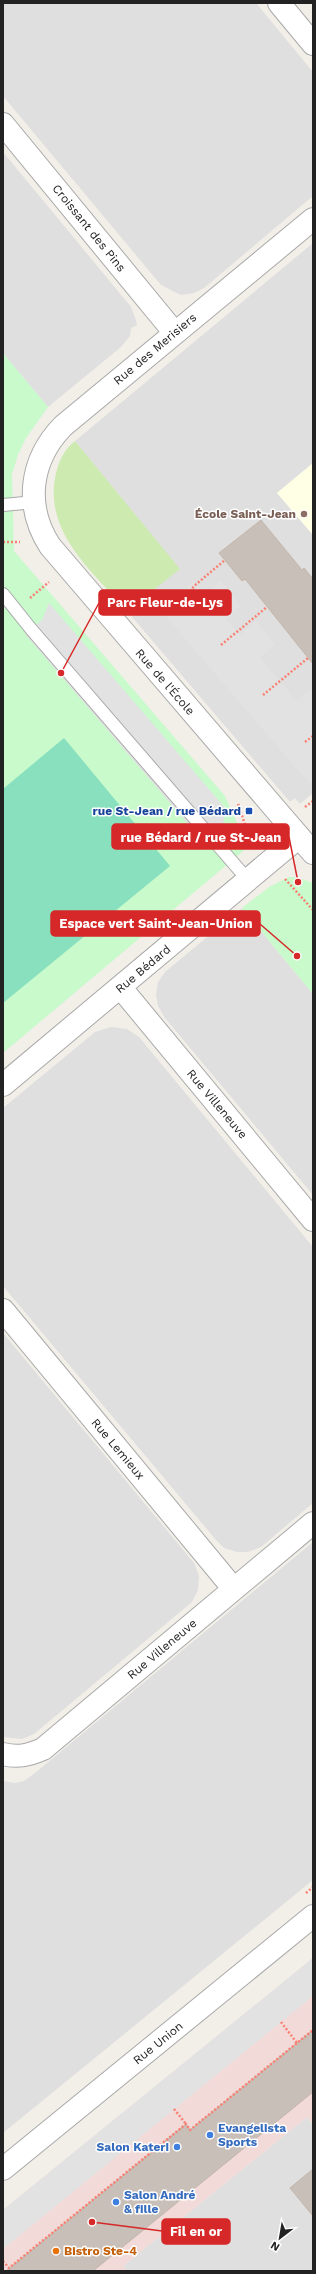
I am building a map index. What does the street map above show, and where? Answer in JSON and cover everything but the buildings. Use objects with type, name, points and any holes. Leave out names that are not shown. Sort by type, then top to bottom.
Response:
[{"type":"street","points":[[279,3],[313,44]]},
{"type":"street","name":"Croissant des Pins","points":[[3,124],[174,332]]},
{"type":"street","name":"Rue des Merisiers","points":[[34,502],[36,472],[53,436],[174,332],[313,219]]},
{"type":"street","name":"Rue de l'École","points":[[34,502],[37,521],[50,546],[306,845]]},
{"type":"street","name":"Rue Bédard","points":[[3,1085],[121,988],[248,880],[306,845]]},
{"type":"street","name":"Rue Villeneuve","points":[[121,988],[313,1220]]},
{"type":"street","name":"Rue Lemieux","points":[[3,1310],[233,1588]]},
{"type":"street","name":"Rue Villeneuve","points":[[3,1754],[12,1757],[30,1755],[43,1749],[313,1522]]},
{"type":"street","name":"Rue Union","points":[[3,2169],[313,1916]]},
{"type":"lane","points":[[3,505],[34,502]]},
{"type":"lane","points":[[3,594],[31,629],[248,880]]},
{"type":"path","points":[[184,602],[194,586],[224,560]]},
{"type":"path","points":[[27,601],[50,581]]},
{"type":"path","points":[[221,645],[266,607]]},
{"type":"path","points":[[263,695],[308,658]]},
{"type":"path","points":[[305,742],[313,736]]},
{"type":"path","points":[[301,810],[313,801]]},
{"type":"path","points":[[284,878],[313,910]]},
{"type":"path","points":[[281,2022],[297,2042]]},
{"type":"path","points":[[174,2109],[190,2130],[313,2030]]},
{"type":"path","points":[[3,2261],[9,2268],[186,2124]]},
{"type":"shaded area","points":[[3,3],[256,3],[313,72],[313,196],[204,288],[194,293],[181,295],[161,285],[3,96]]},
{"type":"shaded area","points":[[3,152],[131,307],[137,325],[131,328],[130,336],[121,347],[48,407],[3,353]]},
{"type":"shaded area","points":[[313,243],[313,463],[277,493],[313,535],[313,793],[300,804],[295,798],[290,802],[127,611],[179,569],[75,441]]},
{"type":"shaded area","name":"École Saint-Jean","points":[[313,463],[313,535],[277,493]]},
{"type":"shaded area","points":[[194,581],[205,595],[221,581],[241,606],[226,619],[240,635],[256,621],[275,645],[260,658],[297,701],[313,688],[313,782],[310,784],[161,611]]},
{"type":"shaded area","points":[[49,603],[226,809],[221,834],[207,846],[25,634],[42,620]]},
{"type":"shaded area","points":[[242,908],[313,994],[313,1195],[165,1018],[158,1006],[156,995],[158,982],[165,972]]},
{"type":"shaded area","points":[[111,1027],[127,1029],[139,1037],[313,1247],[313,1503],[261,1547],[248,1552],[237,1552],[224,1548],[216,1540],[3,1286],[3,1108],[95,1032]]},
{"type":"shaded area","points":[[3,1333],[194,1563],[199,1576],[198,1590],[192,1602],[34,1734],[22,1739],[3,1737]]},
{"type":"shaded area","points":[[313,1542],[313,1880],[3,2133],[3,1781],[15,1783],[24,1781],[35,1773]]},
{"type":"shaded area","points":[[313,1958],[313,2125],[307,2117],[123,2266],[127,2271],[3,2271],[3,2210]]},
{"type":"shaded area","points":[[313,1958],[313,1996],[3,2249],[3,2210]]},
{"type":"shaded area","points":[[307,2117],[313,2125],[313,2271],[127,2271],[123,2266]]},
{"type":"green space","points":[[3,353],[48,407],[26,438],[18,455],[12,474],[14,551],[225,796],[248,847],[3,1053]]},
{"type":"green space","points":[[75,441],[180,569],[127,611],[87,567],[75,551],[65,535],[57,517],[54,498],[56,472],[59,462],[67,448]]},
{"type":"green space","points":[[64,738],[170,866],[3,1003],[3,789]]},
{"type":"green space","points":[[289,877],[297,877],[313,883],[313,994],[242,908],[269,887]]},
{"type":"place","name":"École Saint-Jean","points":[[304,514]]},
{"type":"place","name":"Parc Fleur-de-Lys","points":[[61,673]]},
{"type":"place","name":"rue St-Jean / rue Bédard","points":[[249,811]]},
{"type":"place","name":"rue Bédard / rue St-Jean","points":[[298,882]]},
{"type":"place","name":"Espace vert Saint-Jean-Union","points":[[297,956]]},
{"type":"place","name":"Evangelista Sports","points":[[210,2135]]},
{"type":"place","name":"Salon Kateri","points":[[177,2147]]},
{"type":"place","name":"Salon André & fille","points":[[116,2202]]},
{"type":"place","name":"Fil en or","points":[[92,2222]]},
{"type":"place","name":"Bistro Ste-4","points":[[56,2251]]}]
